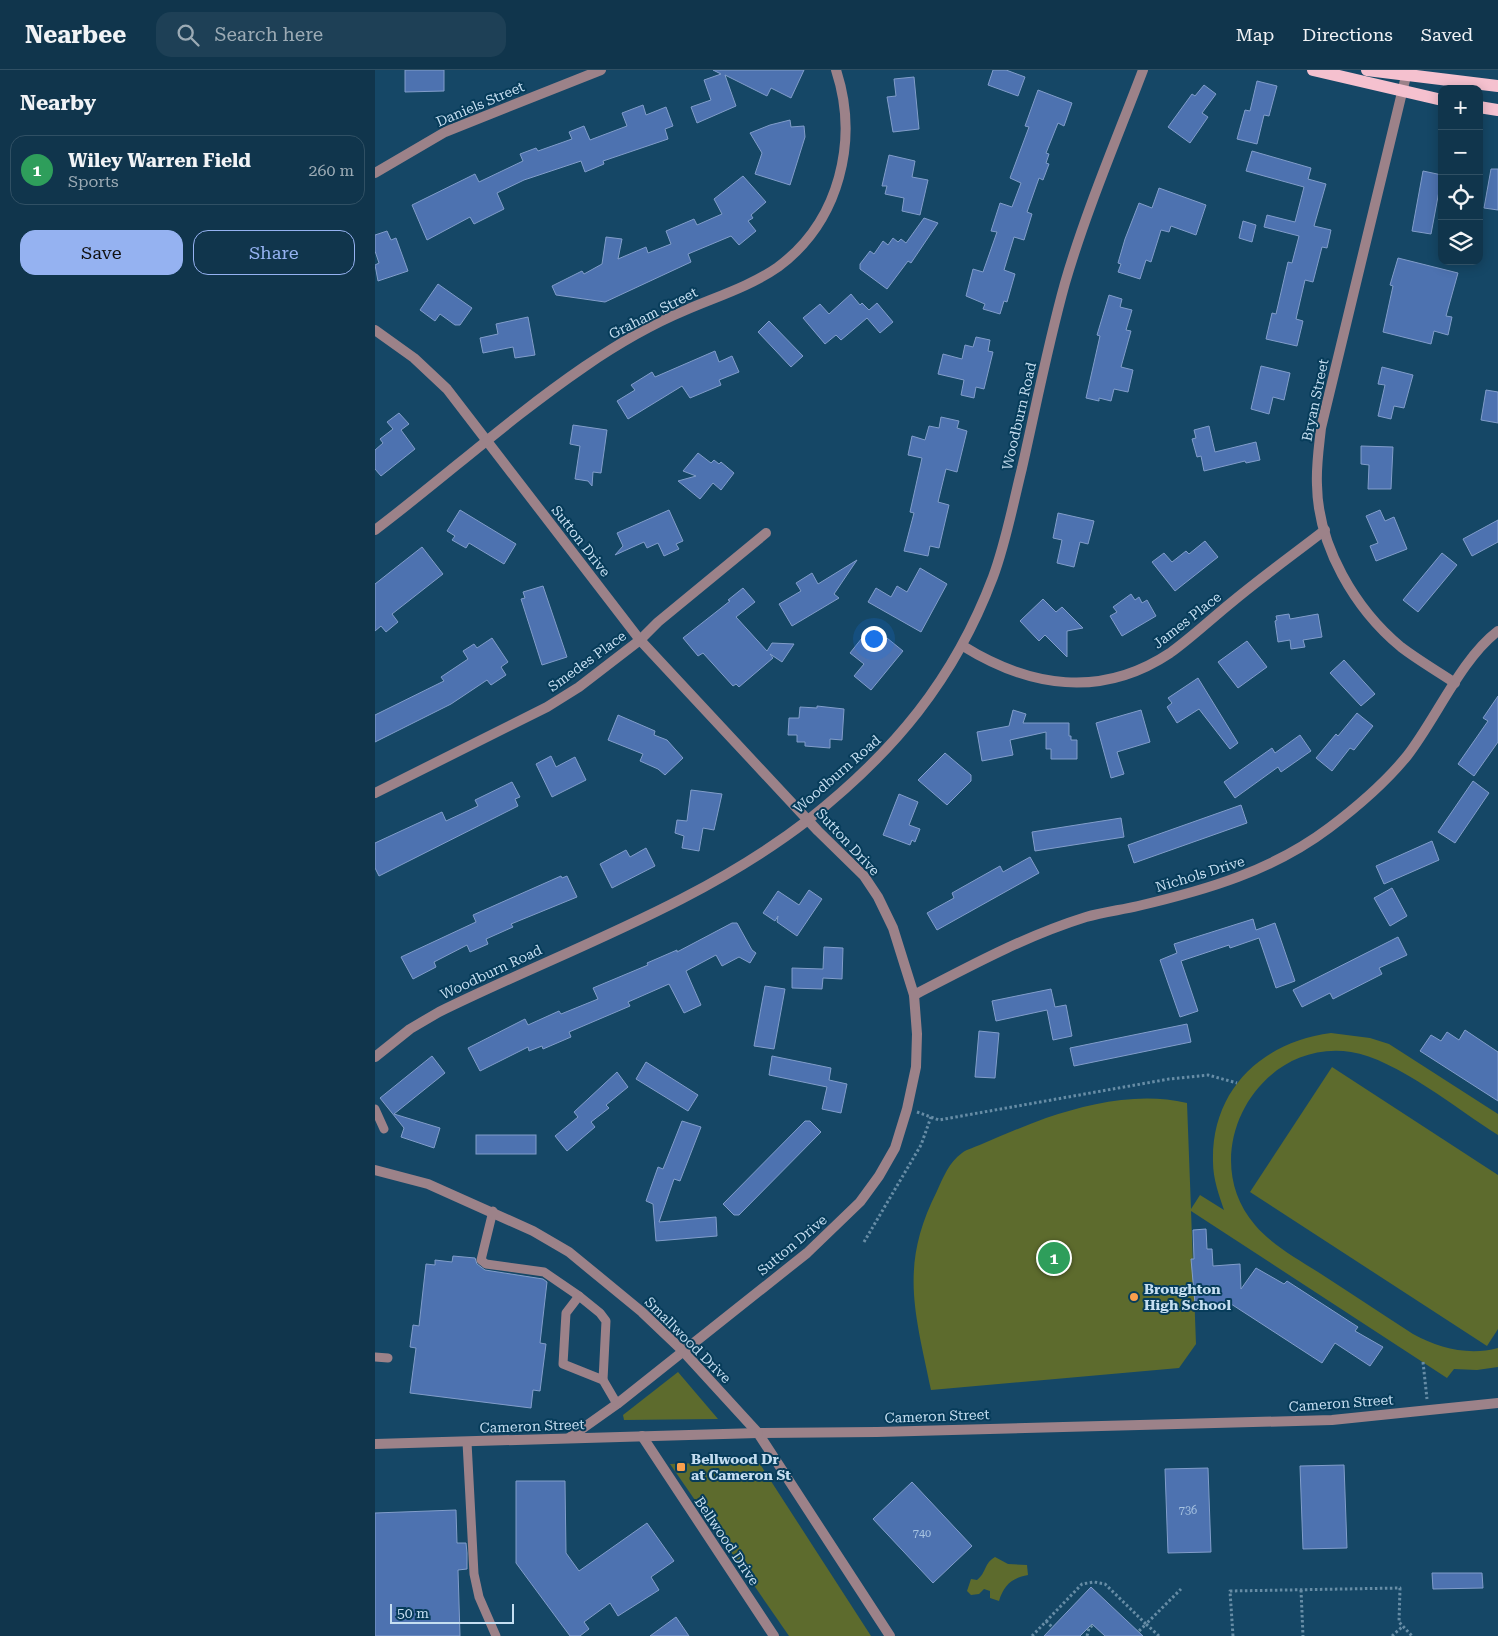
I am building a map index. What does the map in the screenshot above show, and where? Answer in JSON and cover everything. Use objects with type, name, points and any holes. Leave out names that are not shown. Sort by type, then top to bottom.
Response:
[{"type":"main road","points":[[1313,70],[1438,99]]},
{"type":"main road","points":[[1367,70],[1498,86]]},
{"type":"main road","points":[[1483,108],[1498,110]]},
{"type":"street","name":"Daniels Street","points":[[375,173],[445,132],[601,70]]},
{"type":"street","name":"Graham Street","points":[[375,530],[583,368],[614,348],[683,311],[761,277],[793,254],[808,238],[830,202],[843,162],[847,127],[845,105],[836,70]]},
{"type":"street","name":"Woodburn Road","points":[[375,1057],[411,1029],[439,1012],[678,901],[759,853],[808,820],[878,759],[906,729],[930,699],[963,646],[993,577],[1008,529],[1051,340],[1081,232],[1143,70]]},
{"type":"street","name":"Bryan Street","points":[[1406,76],[1321,428],[1317,487],[1325,530],[1337,565],[1367,611],[1402,647],[1455,683]]},
{"type":"street","name":"Sutton Drive","points":[[375,330],[431,373],[447,389],[640,640],[808,820],[864,876],[878,897],[899,944],[914,995],[917,1034],[916,1067],[907,1109],[895,1148],[879,1176],[859,1202],[807,1253],[682,1350],[617,1404],[569,1438]]},
{"type":"street","name":"James Place","points":[[963,646],[1029,677],[1059,683],[1099,681],[1138,670],[1171,652],[1246,590],[1325,530]]},
{"type":"street","name":"Smedes Place","points":[[375,794],[547,706],[579,687],[640,640],[658,622],[766,533]]},
{"type":"street","name":"Nichols Drive","points":[[914,995],[1001,950],[1041,932],[1087,917],[1230,882],[1279,860],[1328,829],[1369,796],[1407,756],[1455,683],[1498,631]]},
{"type":"street","name":"Smallwood Drive","points":[[375,1170],[428,1184],[533,1231],[569,1252],[619,1291],[682,1350],[758,1432],[890,1636]]},
{"type":"street","name":"Cameron Street","points":[[375,1444],[758,1432],[877,1432],[1332,1420],[1498,1402]]},
{"type":"street","name":"Bellwood Drive","points":[[641,1436],[774,1636]]},
{"type":"lane","points":[[375,1109],[384,1129]]},
{"type":"lane","points":[[493,1212],[481,1260],[486,1264],[544,1272],[600,1313],[606,1321],[603,1380],[617,1404]]},
{"type":"lane","points":[[579,1296],[566,1313],[563,1364],[603,1380]]},
{"type":"lane","points":[[375,1356],[388,1358]]},
{"type":"lane","points":[[467,1442],[474,1574],[479,1597],[496,1636]]},
{"type":"path","points":[[907,1109],[939,1120],[1169,1079],[1208,1075],[1237,1083]]},
{"type":"path","points":[[864,1242],[921,1145],[931,1118]]},
{"type":"path","points":[[1423,1362],[1428,1410]]},
{"type":"path","points":[[1032,1636],[1082,1584],[1094,1582],[1105,1584],[1159,1636]]},
{"type":"path","points":[[1233,1636],[1230,1591],[1400,1588],[1399,1622],[1412,1636]]},
{"type":"path","points":[[1138,1632],[1181,1589]]},
{"type":"path","points":[[1301,1590],[1303,1636]]},
{"type":"path","points":[[1046,1621],[1052,1627]]},
{"type":"path","points":[[1087,1636],[1089,1628],[1093,1625]]},
{"type":"path","points":[[1392,1636],[1402,1627]]},
{"type":"green space","points":[[1331,1033],[1370,1038],[1389,1044],[1498,1114],[1498,1135],[1426,1087],[1387,1064],[1351,1052],[1318,1053],[1288,1063],[1264,1082],[1245,1107],[1234,1135],[1231,1166],[1238,1197],[1255,1225],[1269,1239],[1293,1256],[1423,1339],[1443,1347],[1465,1351],[1498,1348],[1498,1367],[1477,1370],[1454,1369],[1447,1378],[1191,1211],[1196,1344],[1179,1368],[931,1390],[916,1313],[914,1266],[925,1218],[944,1176],[957,1157],[966,1150],[1022,1127],[1080,1108],[1134,1099],[1169,1100],[1187,1103],[1191,1209],[1200,1195],[1224,1210],[1215,1181],[1213,1162],[1215,1136],[1221,1113],[1231,1092],[1245,1074],[1263,1059],[1283,1047],[1306,1038]]},
{"type":"green space","points":[[1332,1067],[1498,1175],[1498,1329],[1487,1346],[1250,1192]]},
{"type":"green space","points":[[678,1372],[718,1419],[624,1420],[623,1415]]},
{"type":"green space","points":[[758,1461],[871,1636],[789,1636],[670,1464]]},
{"type":"green space","points":[[995,1557],[1008,1564],[1027,1565],[1028,1575],[1017,1578],[1009,1583],[999,1601],[990,1598],[990,1591],[984,1589],[979,1594],[971,1595],[967,1591],[971,1579],[977,1580],[991,1559]]},
{"type":"building","points":[[405,70],[444,70],[444,91],[405,92]]},
{"type":"building","points":[[713,70],[804,70],[791,98],[771,88],[767,96],[725,75],[736,106],[697,123],[691,107],[711,100],[704,80],[721,74]]},
{"type":"building","points":[[993,70],[1006,70],[1025,77],[1018,96],[988,85]]},
{"type":"building","points":[[914,77],[919,129],[893,132],[887,97],[896,96],[894,79]]},
{"type":"building","points":[[1257,81],[1277,86],[1269,116],[1264,115],[1257,144],[1237,139],[1245,110],[1250,111]]},
{"type":"building","points":[[1204,85],[1216,94],[1202,113],[1208,117],[1190,143],[1168,127],[1192,94],[1195,96]]},
{"type":"building","points":[[1038,90],[1072,103],[1064,126],[1058,123],[1046,153],[1049,154],[1046,163],[1049,164],[1043,180],[1039,178],[1027,212],[1032,214],[1024,240],[1014,237],[1004,270],[1015,274],[1007,302],[1004,301],[1000,314],[983,309],[985,304],[966,296],[973,269],[983,272],[997,232],[991,231],[1000,203],[1012,207],[1021,183],[1010,178],[1029,127],[1025,126]]},
{"type":"building","points":[[643,105],[646,115],[666,107],[673,126],[665,129],[668,139],[603,161],[604,164],[585,172],[581,161],[524,180],[497,193],[504,209],[474,224],[470,217],[427,240],[412,205],[475,174],[479,182],[523,161],[520,154],[536,148],[538,151],[572,139],[569,132],[584,126],[590,140],[627,126],[622,113]]},
{"type":"building","points":[[790,120],[791,127],[804,126],[805,137],[790,185],[755,174],[762,153],[750,133]]},
{"type":"building","points":[[1252,151],[1311,168],[1308,179],[1326,184],[1314,226],[1331,230],[1327,248],[1322,247],[1313,282],[1305,280],[1296,319],[1303,321],[1297,346],[1266,339],[1272,313],[1276,314],[1288,262],[1292,263],[1299,236],[1264,227],[1267,215],[1295,222],[1304,187],[1246,171]]},
{"type":"building","points":[[889,155],[915,161],[912,177],[928,180],[920,215],[902,211],[904,198],[885,194],[887,186],[882,186]]},
{"type":"building","points":[[1491,169],[1498,169],[1498,210],[1484,208]]},
{"type":"building","points":[[1423,171],[1438,174],[1438,196],[1431,234],[1412,231]]},
{"type":"building","points":[[743,176],[766,202],[751,215],[753,218],[748,221],[756,231],[739,245],[731,236],[688,254],[691,262],[605,302],[556,295],[552,286],[582,271],[584,274],[602,264],[606,237],[622,239],[618,259],[646,247],[648,253],[671,244],[666,231],[694,219],[697,225],[722,214],[714,199]]},
{"type":"building","points":[[1159,188],[1206,205],[1196,235],[1171,226],[1169,232],[1161,230],[1151,262],[1146,260],[1140,279],[1118,272],[1121,264],[1118,263],[1125,239],[1139,203],[1152,208]]},
{"type":"building","points":[[924,218],[938,223],[911,263],[908,261],[887,289],[860,269],[860,264],[870,251],[874,254],[883,241],[888,245],[893,238],[898,242],[901,239],[906,243]]},
{"type":"building","points":[[1243,221],[1256,225],[1252,242],[1239,238]]},
{"type":"building","points":[[387,231],[391,240],[396,238],[408,271],[378,281],[375,265],[379,263],[375,251],[375,235]]},
{"type":"building","points":[[1398,258],[1458,273],[1446,316],[1452,317],[1448,335],[1434,331],[1431,344],[1383,332],[1393,286],[1390,285]]},
{"type":"building","points":[[438,284],[472,308],[460,325],[455,325],[440,314],[435,321],[420,310]]},
{"type":"building","points":[[851,294],[860,305],[862,303],[869,310],[877,303],[893,322],[880,333],[867,318],[841,340],[836,335],[825,344],[803,318],[820,304],[829,314]]},
{"type":"building","points":[[1109,295],[1122,299],[1120,307],[1132,310],[1126,330],[1131,331],[1121,367],[1133,370],[1128,392],[1114,389],[1111,401],[1099,398],[1099,401],[1086,398],[1100,336],[1097,335]]},
{"type":"building","points":[[528,317],[535,355],[515,358],[513,347],[483,353],[480,338],[498,334],[496,324]]},
{"type":"building","points":[[769,321],[803,356],[791,367],[758,332]]},
{"type":"building","points":[[976,337],[990,340],[988,351],[993,352],[984,389],[976,387],[974,398],[961,395],[964,380],[938,374],[943,354],[962,359],[965,345],[973,347]]},
{"type":"building","points":[[715,351],[719,362],[732,356],[739,372],[719,380],[721,385],[690,398],[682,386],[628,419],[617,401],[635,390],[631,385],[652,372],[655,377]]},
{"type":"building","points":[[1261,366],[1290,373],[1284,400],[1273,397],[1269,414],[1251,409]]},
{"type":"building","points":[[1382,367],[1413,375],[1404,408],[1394,406],[1391,419],[1378,416],[1385,385],[1378,384]]},
{"type":"building","points":[[1486,390],[1498,392],[1498,423],[1481,420]]},
{"type":"building","points":[[399,413],[409,424],[401,430],[415,449],[381,476],[375,469],[375,450],[383,443],[380,439],[393,429],[387,422]]},
{"type":"building","points":[[941,417],[959,421],[957,428],[967,431],[957,472],[946,469],[938,502],[949,505],[939,548],[930,546],[928,556],[904,551],[914,513],[910,512],[922,458],[908,455],[912,436],[925,440],[929,426],[939,428]]},
{"type":"building","points":[[573,425],[607,430],[601,473],[593,472],[592,486],[588,481],[575,479],[580,446],[570,444]]},
{"type":"building","points":[[1209,426],[1215,452],[1256,442],[1260,460],[1246,463],[1245,461],[1204,471],[1201,456],[1197,457],[1192,439],[1196,438],[1194,430]]},
{"type":"building","points":[[1361,446],[1393,447],[1391,489],[1368,489],[1369,465],[1361,464]]},
{"type":"building","points":[[698,453],[711,463],[714,460],[719,464],[721,462],[734,473],[721,490],[713,483],[700,499],[678,481],[696,476],[683,471]]},
{"type":"building","points":[[460,510],[516,544],[504,564],[469,543],[466,548],[452,540],[455,536],[447,531]]},
{"type":"building","points":[[669,510],[683,541],[676,544],[679,549],[664,556],[658,543],[647,548],[644,542],[615,555],[623,546],[617,533]]},
{"type":"building","points":[[1380,510],[1385,521],[1394,517],[1407,549],[1376,561],[1370,546],[1378,543],[1366,516]]},
{"type":"building","points":[[1058,513],[1094,521],[1088,544],[1080,542],[1074,567],[1057,563],[1062,540],[1053,538]]},
{"type":"building","points":[[1498,520],[1498,542],[1472,556],[1463,539]]},
{"type":"building","points":[[1205,541],[1218,557],[1175,591],[1152,562],[1164,553],[1172,562],[1186,551],[1189,554]]},
{"type":"building","points":[[422,547],[443,574],[392,614],[398,622],[386,632],[381,626],[375,631],[375,584]]},
{"type":"building","points":[[1442,553],[1457,565],[1418,612],[1403,600]]},
{"type":"building","points":[[857,560],[834,594],[839,598],[792,626],[779,604],[801,591],[796,583],[812,573],[818,584]]},
{"type":"building","points":[[920,568],[947,584],[921,632],[868,602],[876,588],[891,597],[897,586],[907,592]]},
{"type":"building","points":[[543,586],[567,657],[542,665],[521,599],[525,598],[523,592]]},
{"type":"building","points":[[743,588],[755,602],[736,617],[767,651],[772,643],[794,644],[782,662],[770,654],[773,658],[739,687],[736,684],[733,686],[703,653],[698,656],[683,638],[730,601],[728,600]]},
{"type":"building","points":[[1131,594],[1135,600],[1139,597],[1142,603],[1147,600],[1156,616],[1122,636],[1110,616],[1117,612],[1113,607]]},
{"type":"building","points":[[1043,599],[1056,612],[1062,607],[1083,628],[1067,631],[1067,657],[1045,635],[1039,641],[1020,621]]},
{"type":"building","points":[[1289,614],[1290,619],[1318,614],[1322,637],[1303,640],[1305,647],[1291,649],[1290,640],[1278,642],[1276,616]]},
{"type":"building","points":[[492,638],[508,662],[501,667],[506,675],[491,685],[487,680],[451,704],[375,742],[375,715],[444,681],[441,677],[468,659],[463,651],[474,644],[477,648]]},
{"type":"building","points":[[862,638],[877,650],[887,638],[903,651],[871,690],[854,676],[864,664],[850,653]]},
{"type":"building","points":[[1247,641],[1267,667],[1238,688],[1218,662]]},
{"type":"building","points":[[1344,660],[1375,694],[1361,706],[1330,673]]},
{"type":"building","points":[[1198,678],[1238,743],[1230,749],[1199,709],[1177,723],[1167,707],[1172,703],[1168,698]]},
{"type":"building","points":[[1498,696],[1498,742],[1474,776],[1458,764],[1488,721],[1483,718]]},
{"type":"building","points":[[817,706],[844,709],[842,740],[830,739],[830,748],[805,746],[805,742],[797,742],[797,735],[788,735],[789,718],[799,718],[800,707],[817,708]]},
{"type":"building","points":[[1013,710],[1026,714],[1023,723],[1069,723],[1069,736],[1071,736],[1071,740],[1077,740],[1077,759],[1051,759],[1051,749],[1046,749],[1046,732],[1010,740],[1013,755],[982,761],[977,732],[1009,726]]},
{"type":"building","points":[[1141,710],[1150,742],[1117,752],[1124,774],[1111,778],[1096,723]]},
{"type":"building","points":[[1357,713],[1373,726],[1354,750],[1350,748],[1332,771],[1316,758]]},
{"type":"building","points":[[618,715],[655,731],[654,735],[667,740],[683,758],[665,775],[658,769],[640,761],[643,754],[608,740]]},
{"type":"building","points":[[1300,735],[1311,751],[1281,772],[1278,767],[1235,798],[1224,782],[1272,748],[1275,753]]},
{"type":"building","points":[[945,753],[971,775],[971,781],[947,805],[918,780]]},
{"type":"building","points":[[551,756],[556,767],[575,757],[586,780],[552,797],[536,764]]},
{"type":"building","points":[[1473,781],[1489,793],[1455,843],[1438,832]]},
{"type":"building","points":[[512,782],[520,797],[515,799],[518,806],[379,876],[375,868],[375,843],[442,812],[446,821],[478,806],[475,800]]},
{"type":"building","points":[[691,790],[722,794],[714,830],[703,828],[699,851],[682,848],[684,836],[675,833],[677,820],[687,821]]},
{"type":"building","points":[[899,794],[918,802],[909,825],[920,829],[915,842],[912,840],[910,845],[883,835]]},
{"type":"building","points":[[1241,805],[1247,823],[1134,863],[1128,845]]},
{"type":"building","points":[[1121,818],[1124,837],[1035,851],[1032,832]]},
{"type":"building","points":[[1432,841],[1439,860],[1384,884],[1376,866]]},
{"type":"building","points":[[646,848],[655,866],[612,888],[600,864],[626,850],[630,857]]},
{"type":"building","points":[[1030,857],[1039,873],[937,930],[927,913],[954,898],[952,893],[1000,866],[1003,872]]},
{"type":"building","points":[[561,876],[562,878],[567,876],[577,897],[511,924],[513,927],[486,939],[488,944],[470,952],[467,945],[434,962],[436,967],[413,979],[401,957],[476,922],[473,915]]},
{"type":"building","points":[[1392,888],[1407,916],[1390,926],[1374,898]]},
{"type":"building","points":[[809,890],[822,899],[797,936],[777,922],[778,916],[775,921],[763,913],[778,891],[799,905]]},
{"type":"building","points":[[1253,919],[1256,930],[1275,923],[1295,981],[1276,988],[1259,938],[1230,948],[1229,945],[1181,961],[1198,1011],[1180,1017],[1160,960],[1177,953],[1174,944]]},
{"type":"building","points":[[732,923],[737,923],[752,950],[756,953],[750,963],[739,957],[722,966],[716,955],[686,971],[701,1005],[684,1013],[669,984],[628,1002],[630,1006],[569,1032],[571,1037],[543,1049],[542,1046],[529,1051],[528,1047],[480,1071],[468,1048],[525,1019],[528,1025],[559,1011],[561,1014],[598,999],[593,988],[648,965],[647,963],[677,950],[677,952]]},
{"type":"building","points":[[1398,937],[1407,955],[1379,968],[1382,974],[1333,999],[1330,993],[1302,1007],[1293,990]]},
{"type":"building","points":[[824,947],[843,948],[842,979],[823,978],[822,989],[792,988],[792,968],[823,969]]},
{"type":"building","points":[[765,986],[785,989],[774,1049],[754,1046]]},
{"type":"building","points":[[1051,989],[1055,1007],[1066,1005],[1072,1036],[1053,1040],[1047,1010],[996,1021],[992,1001]]},
{"type":"building","points":[[1187,1024],[1191,1042],[1074,1066],[1070,1048]]},
{"type":"building","points":[[1465,1030],[1498,1052],[1498,1101],[1420,1051],[1431,1035],[1441,1041],[1447,1032],[1459,1040]]},
{"type":"building","points":[[979,1031],[999,1033],[995,1078],[975,1077]]},
{"type":"building","points":[[432,1056],[445,1073],[394,1114],[440,1128],[434,1148],[401,1137],[404,1128],[380,1098]]},
{"type":"building","points":[[772,1056],[831,1068],[829,1080],[847,1084],[841,1113],[822,1109],[827,1087],[769,1075]]},
{"type":"building","points":[[646,1062],[698,1095],[688,1111],[636,1079]]},
{"type":"building","points":[[617,1072],[628,1087],[606,1105],[609,1108],[591,1122],[595,1127],[567,1151],[555,1136],[578,1117],[574,1112]]},
{"type":"building","points":[[682,1121],[701,1127],[680,1181],[674,1179],[659,1222],[716,1217],[717,1236],[656,1241],[653,1204],[646,1201],[658,1167],[663,1169]]},
{"type":"building","points":[[805,1121],[810,1121],[821,1132],[739,1215],[734,1215],[723,1204]]},
{"type":"building","points":[[476,1135],[536,1135],[536,1154],[476,1154]]},
{"type":"building","points":[[1206,1229],[1207,1249],[1212,1249],[1213,1266],[1240,1264],[1241,1289],[1256,1268],[1284,1284],[1287,1281],[1358,1327],[1355,1331],[1383,1347],[1370,1366],[1335,1343],[1322,1363],[1228,1302],[1195,1304],[1191,1259],[1194,1259],[1193,1230]]},
{"type":"building","points":[[453,1256],[475,1258],[477,1264],[485,1270],[543,1279],[547,1282],[540,1343],[546,1344],[540,1391],[533,1390],[531,1408],[410,1393],[416,1348],[410,1347],[413,1325],[419,1326],[426,1264],[435,1265],[435,1260],[452,1262]]},
{"type":"building","points":[[1344,1465],[1347,1548],[1303,1549],[1300,1466]]},
{"type":"building","points":[[1208,1468],[1211,1552],[1168,1553],[1165,1469]]},
{"type":"building","points":[[516,1481],[565,1481],[566,1553],[579,1571],[647,1523],[674,1561],[651,1577],[659,1590],[618,1616],[610,1603],[584,1622],[589,1629],[580,1636],[570,1636],[516,1563]]},
{"type":"building","points":[[912,1482],[972,1546],[933,1583],[873,1519]]},
{"type":"building","points":[[456,1510],[457,1543],[466,1543],[467,1553],[467,1569],[458,1570],[460,1636],[375,1636],[375,1513]]},
{"type":"building","points":[[1432,1573],[1482,1573],[1483,1588],[1433,1589]]},
{"type":"building","points":[[1091,1587],[1143,1636],[1105,1636],[1092,1624],[1080,1636],[1044,1636]]},
{"type":"building","points":[[676,1617],[689,1636],[650,1636]]},
{"type":"place","name":"Wiley Warren Field","points":[[1054,1258]]},
{"type":"place","name":"Broughton High School","points":[[1134,1297]]},
{"type":"place","name":"Bellwood Dr at Cameron St","points":[[681,1467]]}]
